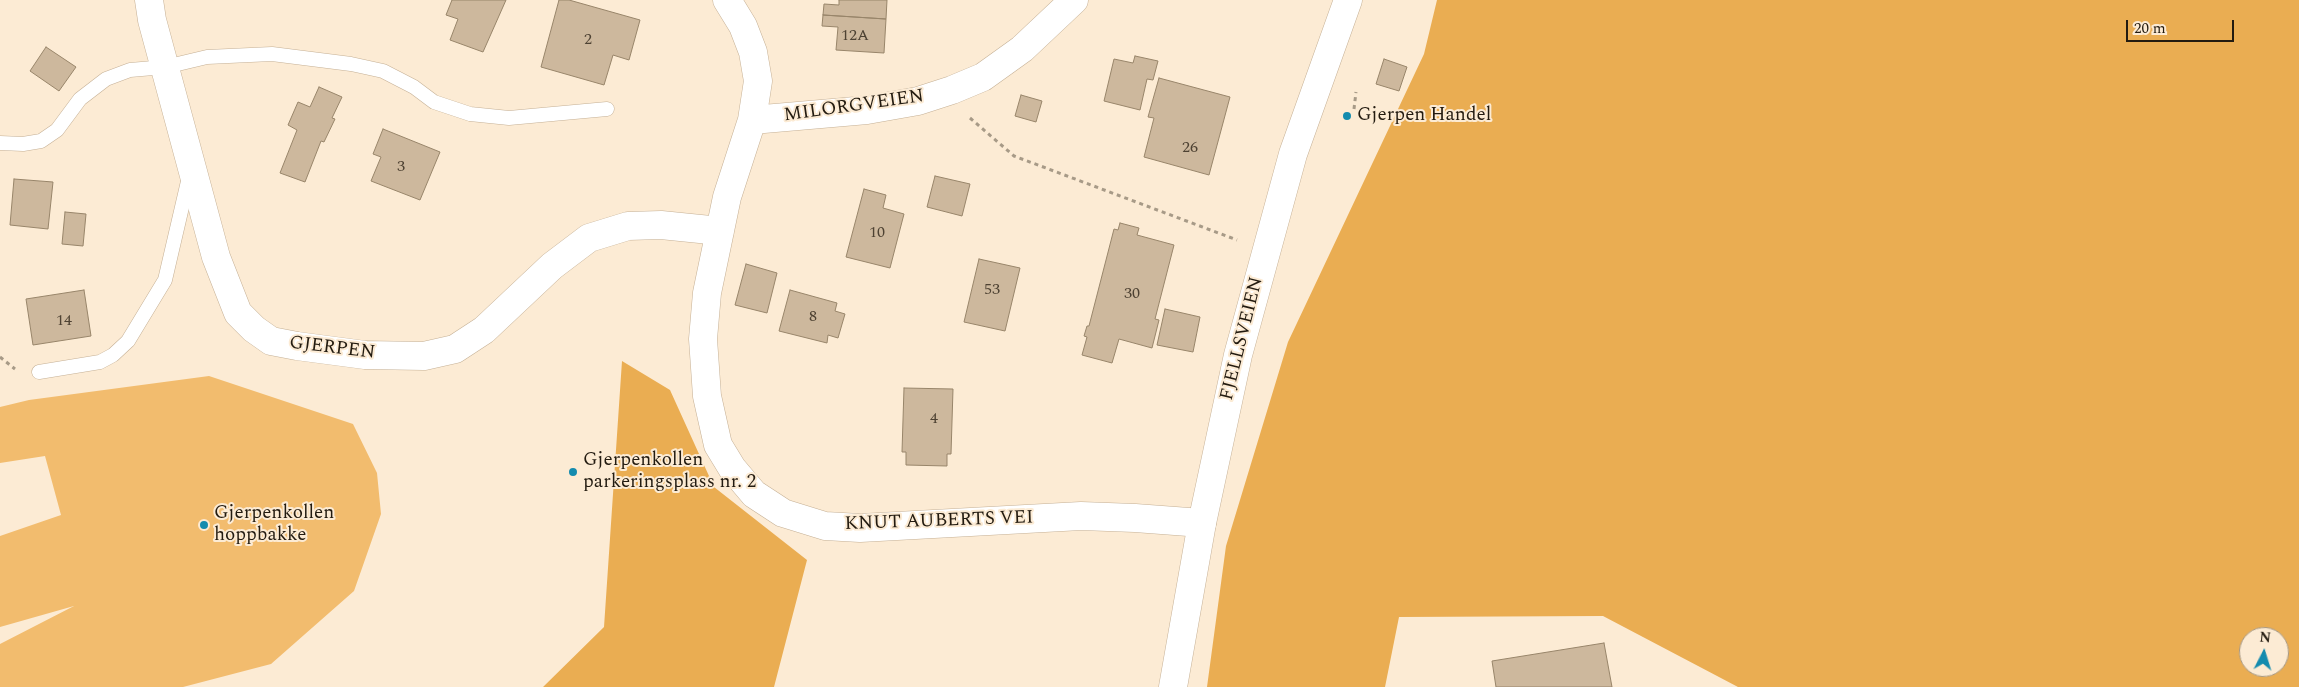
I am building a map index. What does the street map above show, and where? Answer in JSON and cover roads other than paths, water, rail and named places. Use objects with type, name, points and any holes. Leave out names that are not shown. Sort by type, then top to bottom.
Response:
[{"type":"street","name":"GJERPEN","points":[[149,0],[216,257],[238,313],[254,329],[271,341],[365,355],[424,356],[455,350],[484,330],[552,266],[589,238],[628,226],[660,225],[720,231]]},
{"type":"street","name":"KNUT AUBERTS VEI","points":[[727,0],[743,26],[753,52],[758,81],[752,120],[727,198],[707,293],[703,339],[707,396],[718,445],[732,468],[754,494],[783,513],[825,526],[860,528],[1081,516],[1135,518],[1202,524]]},
{"type":"street","name":"MILORGVEIEN","points":[[752,120],[867,110],[918,101],[952,90],[982,77],[1022,49],[1074,0]]},
{"type":"street","name":"FJELLSVEIEN","points":[[1173,687],[1202,524],[1238,354],[1294,154],[1348,0]]},
{"type":"lane","points":[[0,143],[23,144],[41,140],[57,130],[80,99],[106,79],[130,70],[165,67],[207,57],[272,54],[351,64],[383,71],[414,87],[434,102],[470,114],[509,118],[607,108]]},
{"type":"lane","points":[[39,372],[100,362],[113,355],[128,341],[165,280],[192,167]]},
{"type":"place","name":"Gjerpen Handel","points":[[1347,116]]},
{"type":"place","name":"Gjerpenkollen parkeringsplass nr. 2","points":[[573,472]]},
{"type":"place","name":"Gjerpenkollen hoppbakke","points":[[204,525]]}]
